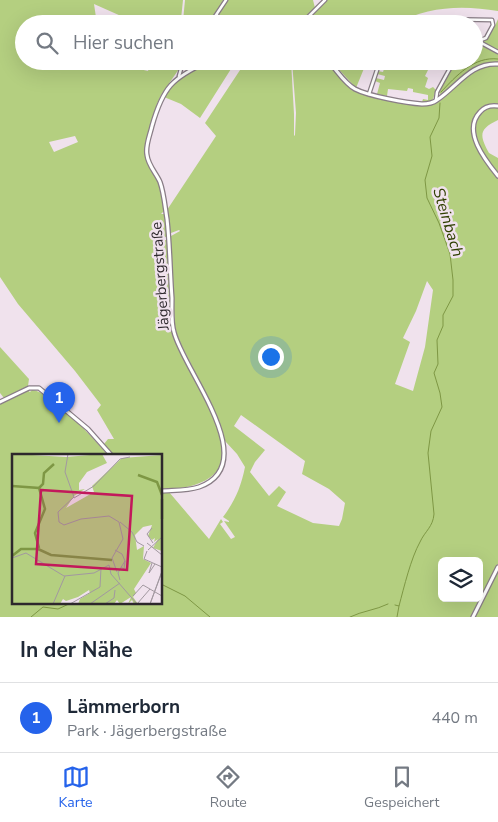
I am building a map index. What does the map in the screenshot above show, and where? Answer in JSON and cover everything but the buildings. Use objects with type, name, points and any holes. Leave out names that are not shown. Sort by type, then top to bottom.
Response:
[{"type":"street","points":[[216,14],[226,0]]},
{"type":"street","points":[[310,15],[325,0]]},
{"type":"street","points":[[483,20],[492,20],[494,25],[486,38],[483,39]]},
{"type":"street","points":[[483,44],[498,52]]},
{"type":"street","points":[[483,66],[498,64]]},
{"type":"street","name":"Jägerbergstraße","points":[[179,76],[181,70]]},
{"type":"street","name":"Jägerbergstraße","points":[[162,491],[200,487],[220,472],[225,452],[219,426],[174,332],[167,219],[160,183],[146,154],[158,104],[169,86],[179,76],[191,70]]},
{"type":"street","points":[[336,70],[351,86],[369,94],[424,104],[436,101],[452,86],[475,70]]},
{"type":"street","points":[[369,94],[377,70]]},
{"type":"street","points":[[436,101],[439,87],[449,70]]},
{"type":"street","points":[[498,106],[489,106],[482,110],[476,117],[473,127],[479,147],[498,175]]},
{"type":"street","points":[[0,402],[29,388],[39,388],[88,429],[110,454]]},
{"type":"street","points":[[473,617],[498,567]]},
{"type":"green space","points":[[0,0],[183,0],[181,15],[119,15],[94,4],[96,15],[15,15],[15,70],[178,70],[157,104],[145,154],[148,164],[159,183],[164,211],[161,214],[165,214],[167,236],[161,240],[167,240],[171,324],[179,348],[217,427],[223,450],[218,470],[198,484],[162,490],[162,454],[112,454],[104,444],[108,439],[114,439],[97,410],[101,405],[18,304],[0,277]],"holes":[[[75,136],[78,142],[54,152],[49,142]]]},
{"type":"green space","points":[[185,0],[225,0],[214,15],[184,15]]},
{"type":"green space","points":[[228,0],[313,0],[315,8],[308,15],[219,15]]},
{"type":"green space","points":[[327,0],[498,0],[498,11],[446,8],[417,15],[312,15]]},
{"type":"green space","points":[[498,19],[498,62],[483,65],[483,39],[494,28]]},
{"type":"green space","points":[[498,65],[498,104],[487,105],[479,110],[473,120],[472,129],[477,147],[498,178],[498,564],[483,593],[483,557],[438,557],[438,602],[479,602],[471,617],[0,617],[0,403],[27,390],[30,392],[32,390],[40,392],[50,398],[83,428],[107,454],[12,454],[12,604],[162,604],[162,493],[169,492],[209,539],[221,519],[223,522],[220,524],[231,539],[235,537],[224,521],[229,521],[223,517],[237,494],[245,467],[237,454],[225,441],[214,410],[177,336],[170,240],[171,236],[180,231],[171,233],[167,210],[216,136],[205,123],[240,70],[292,70],[294,136],[296,113],[293,70],[334,70],[352,90],[357,92],[393,101],[429,105],[442,99],[476,70]],"holes":[[[427,281],[433,290],[425,347],[413,391],[395,384],[410,342],[403,338],[416,311]],[[241,415],[305,461],[302,474],[329,489],[345,503],[339,526],[313,523],[277,506],[286,492],[279,486],[269,496],[250,472],[255,462],[265,450],[234,426]]]},
{"type":"green space","points":[[193,70],[230,70],[200,118],[181,104],[164,97],[181,76]]},
{"type":"green space","points":[[339,70],[363,70],[356,88]]},
{"type":"green space","points":[[384,70],[428,70],[425,76],[428,78],[425,87],[429,89],[433,87],[436,90],[432,102],[422,102],[423,99],[428,100],[428,95],[413,92],[413,89],[408,88],[407,91],[388,89],[387,96],[377,94],[380,83],[375,81],[376,78],[384,80],[385,76],[377,74],[378,71],[383,72]]},
{"type":"green space","points":[[450,70],[470,70],[442,95],[438,92]]},
{"type":"green space","points":[[491,106],[498,107],[498,120],[487,126],[482,137],[489,153],[498,158],[498,172],[485,158],[477,139],[477,120],[482,112]]},
{"type":"green space","points":[[0,347],[29,379],[28,386],[4,398],[0,393]]},
{"type":"green space","points":[[498,571],[498,617],[475,617]]},
{"type":"waterway","name":"Steinbach","points":[[483,60],[498,59]]},
{"type":"waterway","name":"Steinbach","points":[[441,92],[464,70]]},
{"type":"waterway","name":"Steinbach","points":[[395,605],[399,606],[414,556],[432,522],[434,514],[428,453],[431,431],[442,407],[434,373],[438,364],[437,340],[443,326],[443,315],[453,296],[450,254],[439,223],[427,198],[425,180],[432,156],[430,137],[439,118],[440,103]]},
{"type":"waterway","name":"Steinbach","points":[[162,584],[185,596],[210,617]]},
{"type":"waterway","name":"Steinbach","points":[[31,617],[43,607],[58,609],[69,604]]},
{"type":"waterway","name":"Steinbach","points":[[350,617],[388,604]]},
{"type":"waterway","name":"Steinbach","points":[[397,617],[399,606]]},
{"type":"place","name":"Lämmerborn","points":[[59,423]]}]
